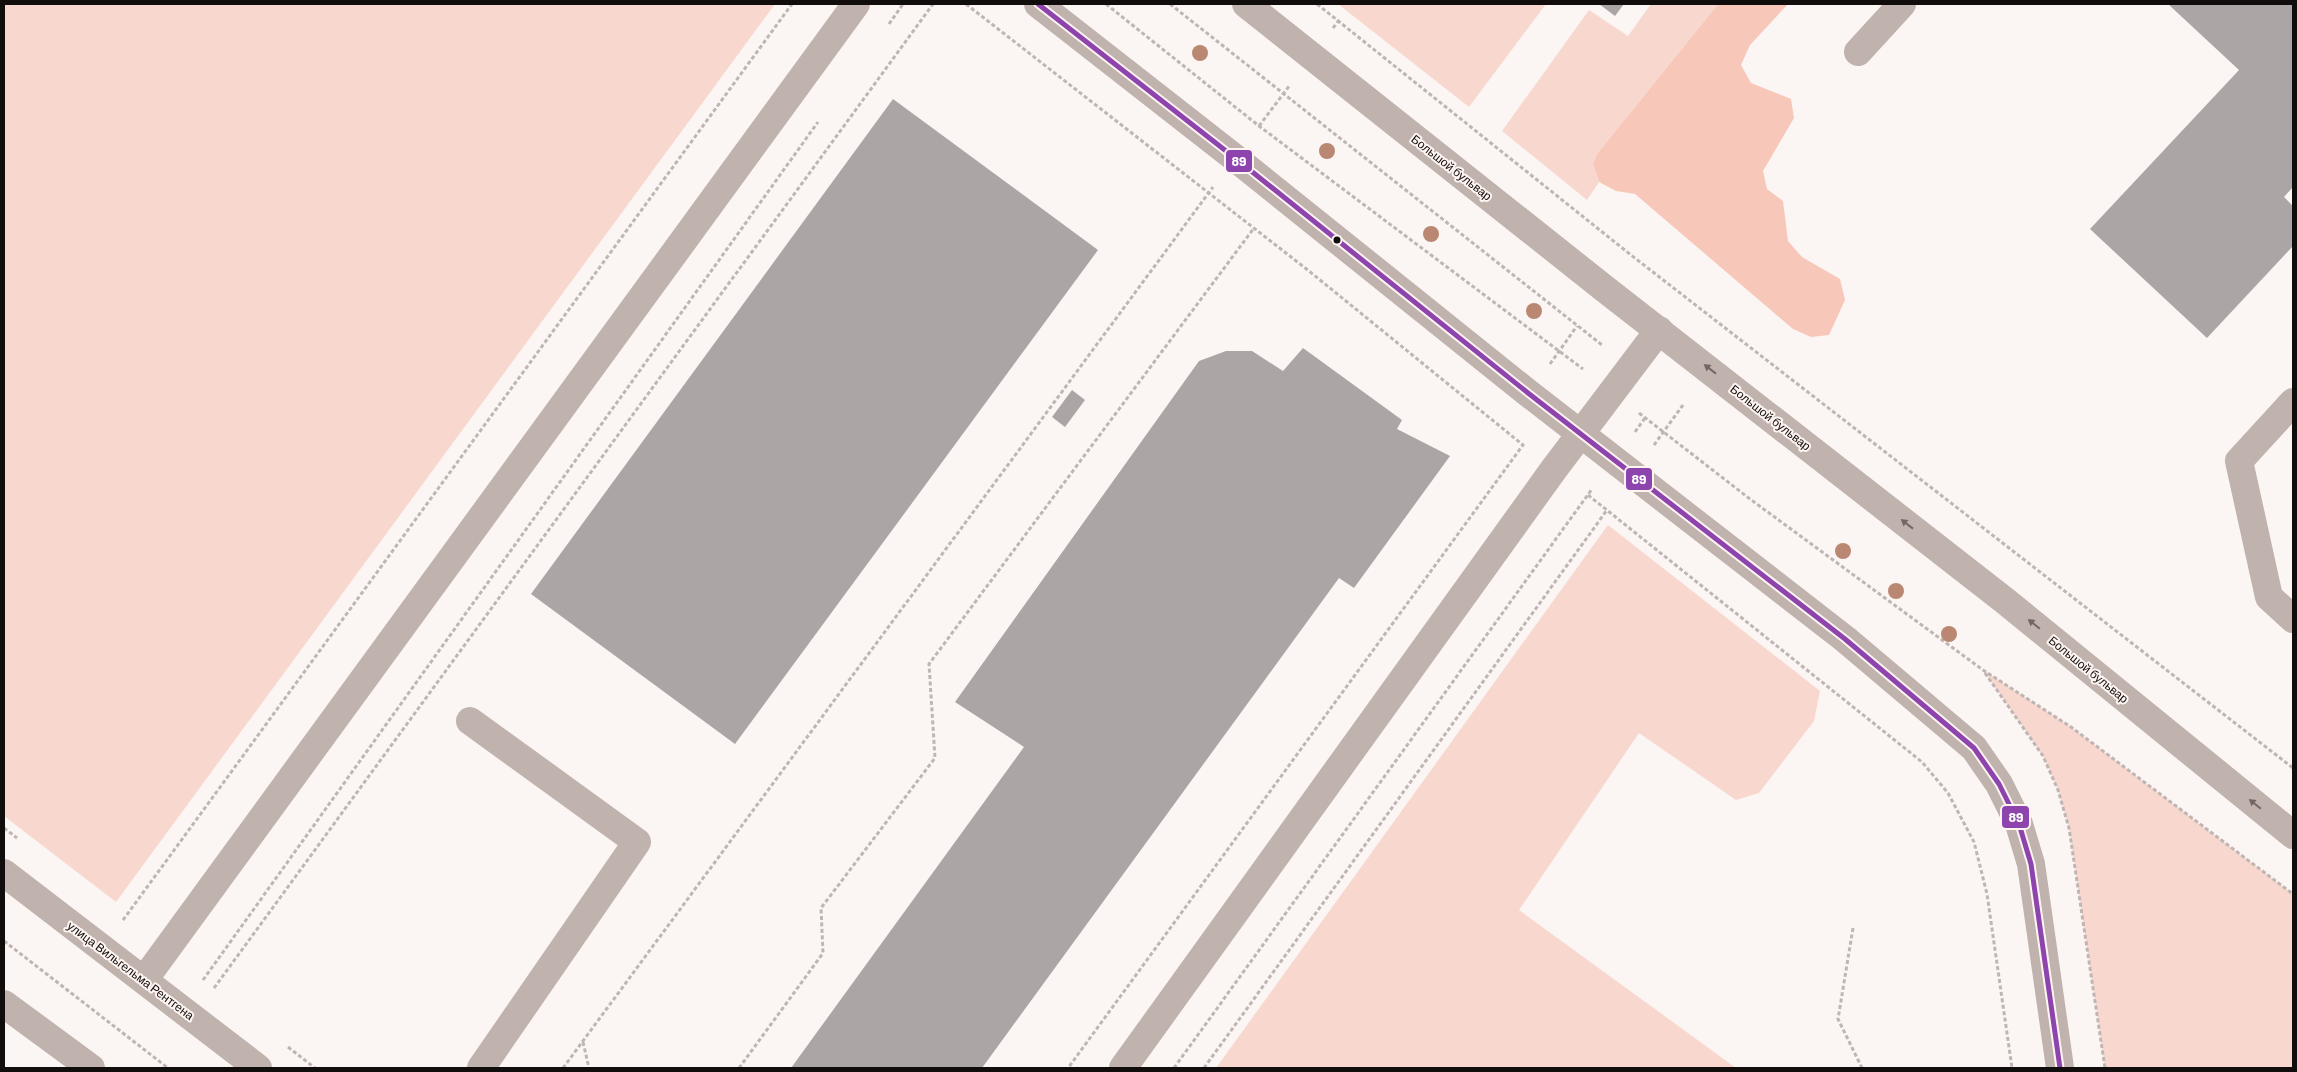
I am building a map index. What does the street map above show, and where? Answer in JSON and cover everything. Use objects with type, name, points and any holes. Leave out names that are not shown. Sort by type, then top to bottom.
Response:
[{"type":"street","points":[[144,980],[856,4]]},
{"type":"street","points":[[1038,4],[1851,644],[1974,748],[1999,784],[2019,824],[2031,864],[2060,1068]]},
{"type":"street","name":"Большой бульвар","points":[[1246,4],[2004,600],[2293,835]]},
{"type":"street","points":[[1858,52],[1902,4]]},
{"type":"street","points":[[1123,1068],[1581,433],[1659,330]]},
{"type":"street","points":[[2293,402],[2239,461],[2269,597],[2293,619]]},
{"type":"street","points":[[470,721],[637,842],[481,1068]]},
{"type":"street","name":"улица Вильгельма Рентгена","points":[[4,873],[258,1068]]},
{"type":"street","points":[[4,1004],[91,1068]]},
{"type":"path","points":[[124,920],[792,4]]},
{"type":"path","points":[[885,28],[903,4]]},
{"type":"path","points":[[214,989],[933,4]]},
{"type":"path","points":[[966,4],[1209,192],[1523,445],[1068,1068]]},
{"type":"path","points":[[1106,4],[1260,126],[1560,350],[1586,372]]},
{"type":"path","points":[[1170,4],[1577,326],[1605,346]]},
{"type":"path","points":[[1317,4],[1631,255],[2293,768]]},
{"type":"path","points":[[202,979],[822,117]]},
{"type":"path","points":[[563,1068],[1209,192]]},
{"type":"path","points":[[739,1068],[823,953],[821,908],[935,758],[929,664],[1254,228]]},
{"type":"path","points":[[1544,372],[1577,326]]},
{"type":"path","points":[[1648,452],[1683,405]]},
{"type":"path","points":[[1646,418],[1983,670],[2071,727],[2293,894]]},
{"type":"path","points":[[1174,1068],[1588,495],[1922,762],[1948,793],[1974,842],[1987,894],[2012,1068]]},
{"type":"path","points":[[1204,1068],[1607,510]]},
{"type":"path","points":[[1853,928],[1838,1019],[1862,1068]]},
{"type":"path","points":[[4,941],[168,1068]]},
{"type":"path","points":[[583,1042],[588,1068]]},
{"type":"shaded area","points":[[4,4],[775,4],[116,902],[4,816]]},
{"type":"shaded area","points":[[1338,4],[1546,4],[1469,107]]},
{"type":"shaded area","points":[[1651,4],[1718,4],[1597,154],[1593,164],[1599,182],[1587,200],[1502,131],[1589,10],[1628,36]]},
{"type":"shaded area","points":[[1718,4],[1788,4],[1750,45],[1741,65],[1751,83],[1791,99],[1794,118],[1763,171],[1767,189],[1783,201],[1788,241],[1802,257],[1840,279],[1845,300],[1829,335],[1811,337],[1793,329],[1635,194],[1616,191],[1599,182],[1593,164],[1597,154]]},
{"type":"shaded area","points":[[1608,525],[1820,691],[1814,721],[1759,793],[1736,800],[1639,733],[1519,910],[1736,1068],[1216,1068]]},
{"type":"shaded area","points":[[1983,670],[2071,727],[2293,894],[2293,1068],[2105,1068],[2069,828],[2058,790],[2043,756]]},
{"type":"building","points":[[1599,4],[1624,4],[1615,16]]},
{"type":"building","points":[[2168,4],[2293,4],[2293,187],[2284,197],[2293,206],[2293,246],[2207,338],[2090,229],[2239,70]]},
{"type":"building","points":[[893,99],[1098,250],[735,744],[531,594]]},
{"type":"building","points":[[1303,348],[1402,420],[1397,429],[1450,456],[1354,588],[1339,578],[982,1068],[791,1068],[1024,747],[955,702],[1199,361],[1226,351],[1252,351],[1283,371]]},
{"type":"building","points":[[1072,390],[1085,400],[1065,427],[1052,417]]},
{"type":"transit line","name":"89","points":[[1038,4],[1235,158],[1528,393],[1845,639],[1974,748],[1999,784],[2019,824],[2031,864],[2060,1068]]}]
